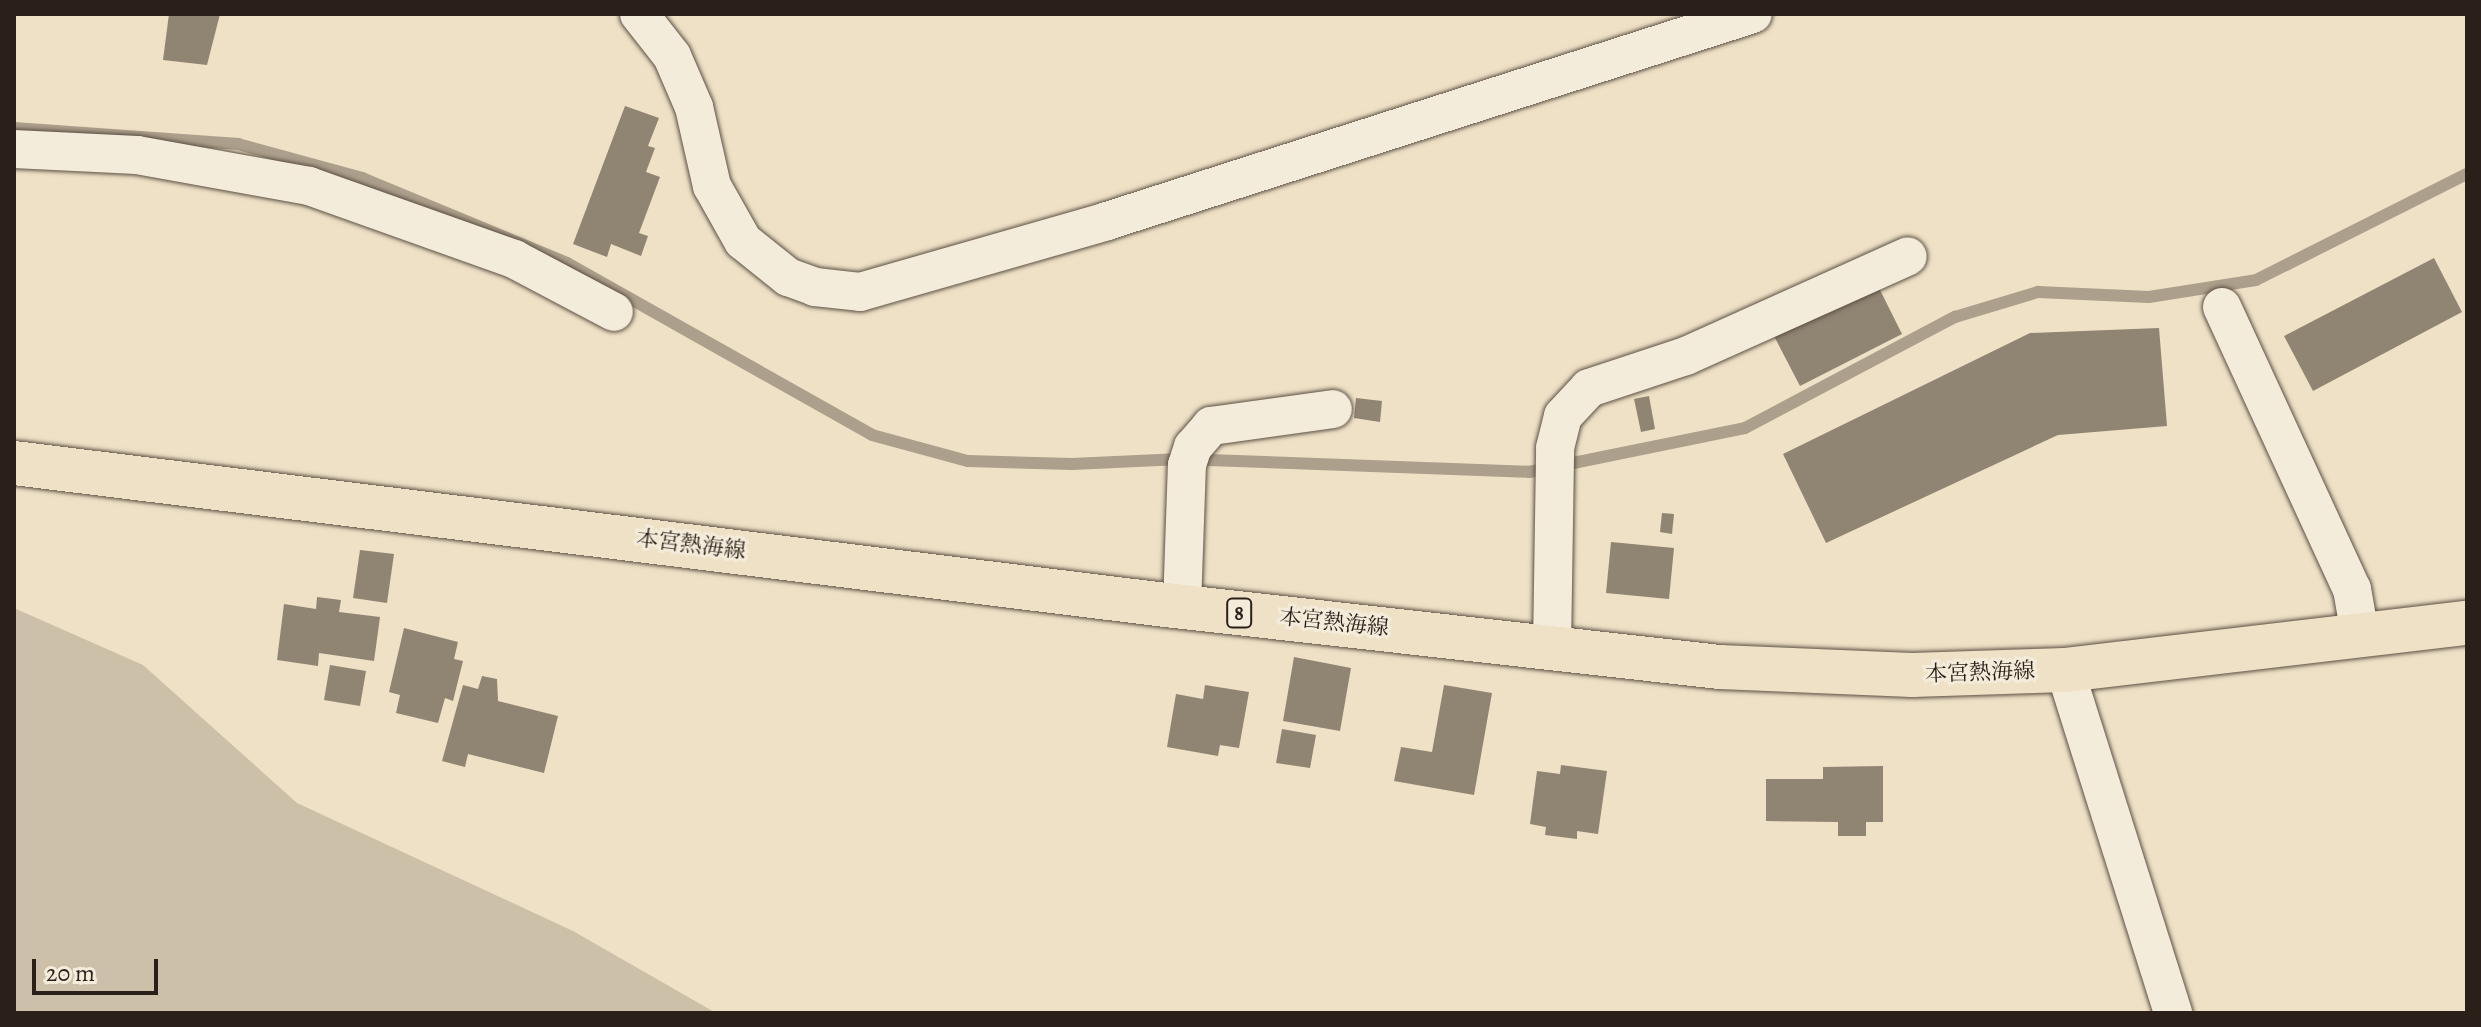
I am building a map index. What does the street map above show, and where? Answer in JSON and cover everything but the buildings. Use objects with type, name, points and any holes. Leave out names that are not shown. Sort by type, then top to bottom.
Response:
[{"type":"main road","name":"本宮熱海線","points":[[14,463],[1182,606],[1720,667],[1897,675],[2065,670],[2467,623]]},
{"type":"street","points":[[639,14],[672,56],[694,107],[712,186],[743,241],[788,277],[836,292],[860,292],[1107,221],[1753,14]]},
{"type":"street","points":[[14,149],[137,155],[309,186],[514,259],[614,312]]},
{"type":"street","points":[[1552,648],[1557,488],[1555,448],[1563,416],[1589,388],[1686,356],[1908,256]]},
{"type":"street","points":[[2222,307],[2352,589],[2360,635]]},
{"type":"street","points":[[1182,606],[1190,456],[1211,426],[1333,409]]},
{"type":"street","points":[[2065,670],[2173,1013]]},
{"type":"shaded area","points":[[14,608],[143,665],[297,803],[573,931],[716,1013],[14,1013]]},
{"type":"waterway","points":[[14,128],[238,144],[362,178],[567,263],[872,435],[968,461],[1072,464],[1181,459],[1529,472],[1745,428],[1955,317],[2038,292],[2149,297],[2256,280],[2467,174]]}]
